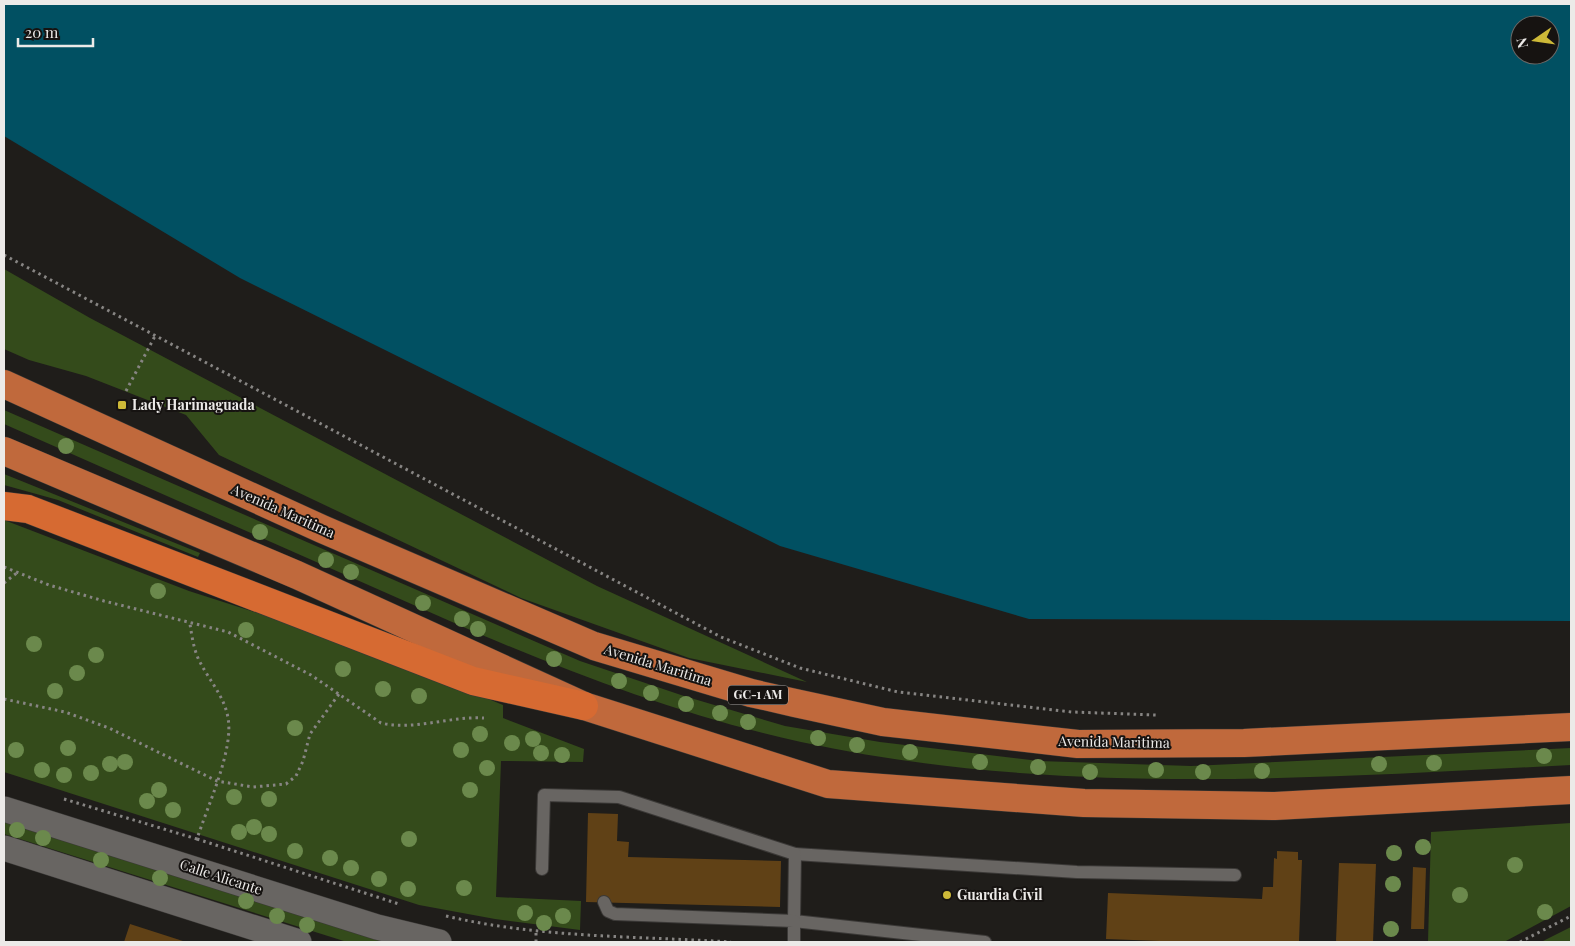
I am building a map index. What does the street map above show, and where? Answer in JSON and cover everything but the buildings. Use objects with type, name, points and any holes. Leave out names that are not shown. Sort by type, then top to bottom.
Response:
[{"type":"highway","name":"Avenida Maritima","points":[[4,384],[322,529],[594,646],[751,693],[883,722],[1078,744],[1244,743],[1571,726]]},
{"type":"highway","points":[[4,451],[297,574],[584,706]]},
{"type":"highway","points":[[4,506],[28,509],[473,681],[584,706],[828,784],[1084,803],[1275,806],[1571,790]]},
{"type":"street","name":"Calle Alicante","points":[[4,809],[377,927],[439,942]]},
{"type":"street","points":[[4,848],[299,942]]},
{"type":"lane","points":[[542,869],[544,795],[619,797],[796,854],[1077,872],[1235,875]]},
{"type":"lane","points":[[794,942],[796,854]]},
{"type":"lane","points":[[604,902],[608,911],[615,914],[794,921],[985,942]]},
{"type":"path","points":[[4,255],[722,637],[800,668],[898,692],[1072,712],[1159,715]]},
{"type":"path","points":[[126,390],[155,336]]},
{"type":"path","points":[[4,567],[48,585],[190,624],[228,632],[282,658],[381,723],[394,726],[484,718]]},
{"type":"path","points":[[4,583],[18,572]]},
{"type":"path","points":[[190,624],[195,649],[228,718],[230,733],[217,781],[197,839]]},
{"type":"path","points":[[4,699],[65,712],[109,728],[217,781],[253,787],[286,784],[296,776],[303,762],[310,734],[339,694]]},
{"type":"path","points":[[59,798],[197,839],[402,905]]},
{"type":"path","points":[[438,914],[481,924],[536,932],[731,942]]},
{"type":"path","points":[[1520,942],[1571,916]]},
{"type":"path","points":[[536,932],[536,942]]},
{"type":"green space","points":[[4,269],[90,318],[597,586],[807,682],[689,658],[521,598],[219,455],[186,415],[86,376],[29,360],[4,349]]},
{"type":"green space","points":[[4,410],[580,661],[684,696],[785,726],[880,742],[1039,761],[1191,766],[1571,748],[1571,765],[1281,778],[1184,779],[1088,777],[992,771],[896,759],[801,742],[677,709],[556,665],[477,633],[4,424]]},
{"type":"green space","points":[[4,474],[200,553],[198,557],[58,500],[4,485]]},
{"type":"green space","points":[[4,520],[189,591],[358,645],[503,705],[503,718],[584,749],[583,762],[501,761],[496,897],[581,901],[580,930],[495,919],[419,905],[4,772]]},
{"type":"green space","points":[[4,821],[390,942],[347,942],[4,834]]},
{"type":"green space","points":[[1571,823],[1571,906],[1504,942],[1428,942],[1431,832]]},
{"type":"green space","points":[[1571,927],[1571,942],[1541,942]]},
{"type":"water","points":[[4,4],[1571,4],[1571,621],[1029,619],[780,546],[240,278],[4,136]]},
{"type":"place","name":"Lady Harimaguada","points":[[122,405]]},
{"type":"place","name":"Guardia Civil","points":[[947,895]]}]
